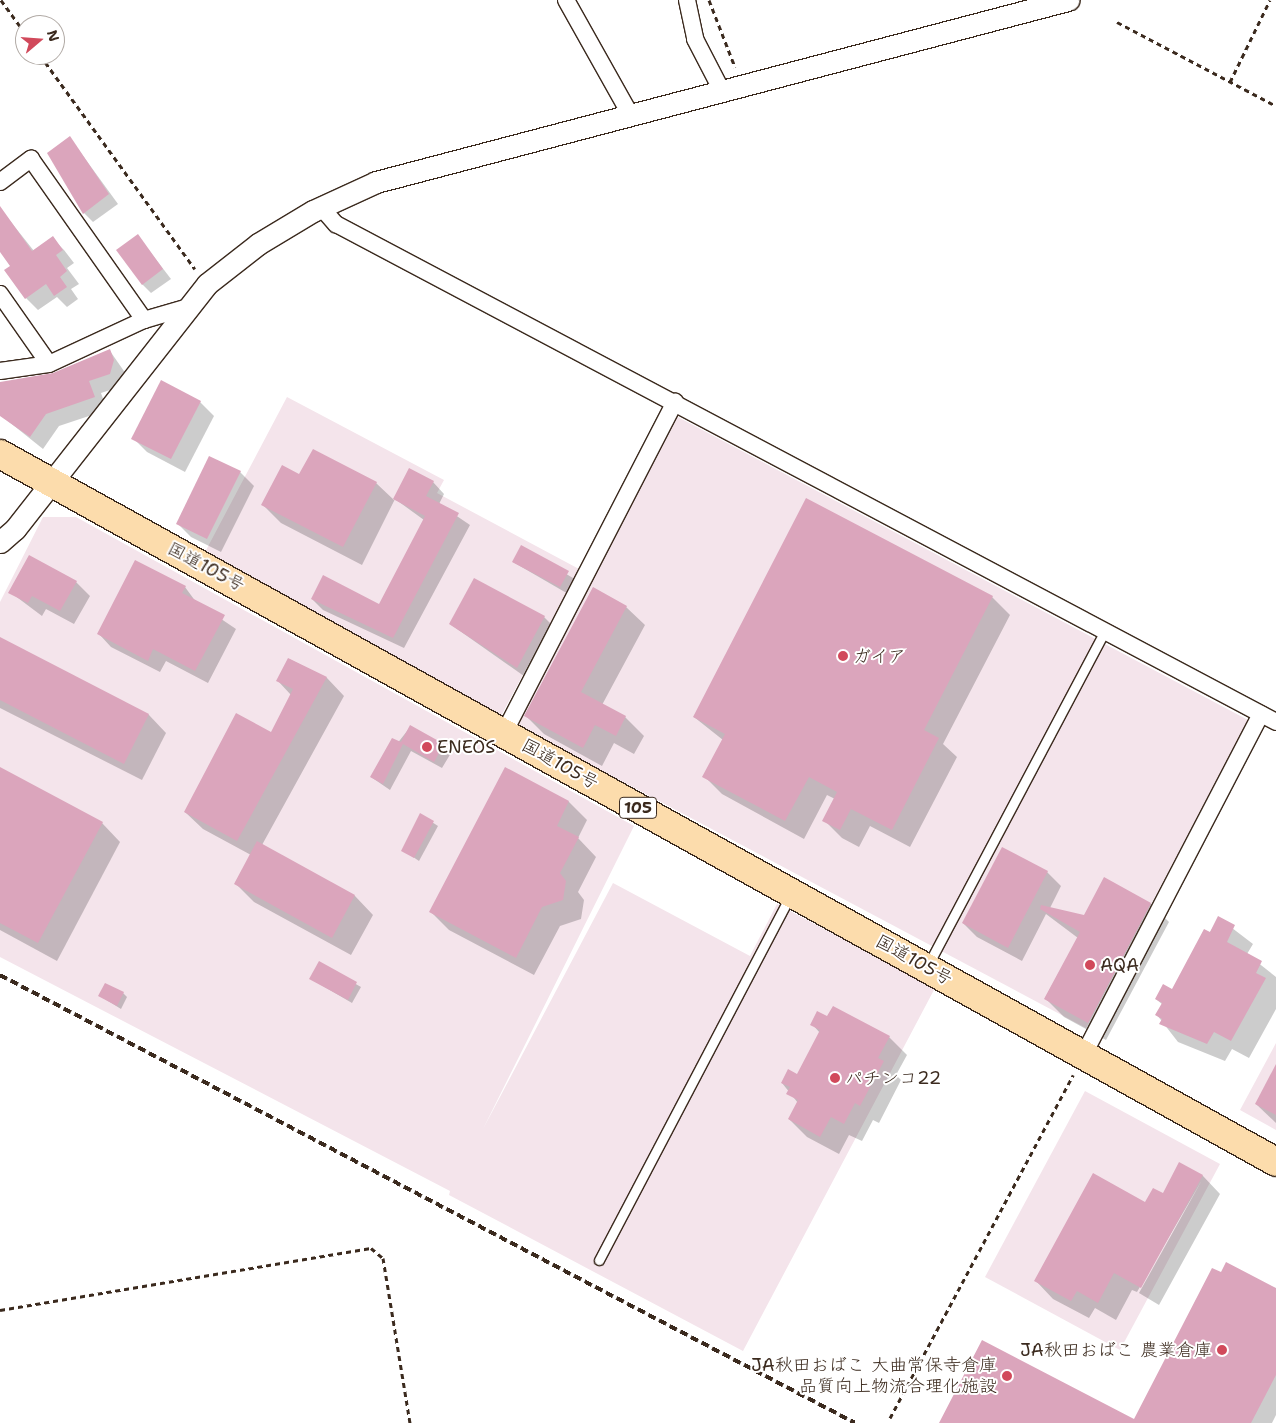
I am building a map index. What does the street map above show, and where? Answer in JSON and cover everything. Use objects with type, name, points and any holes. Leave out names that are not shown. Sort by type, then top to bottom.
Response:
[{"type":"highway","name":"国道105号","points":[[0,454],[50,484],[504,733],[1276,1162]]},
{"type":"street","points":[[566,0],[631,116]]},
{"type":"street","points":[[687,0],[695,39],[722,91]]},
{"type":"street","points":[[0,542],[50,484],[185,308],[207,284],[258,244],[321,207],[376,182],[1068,0]]},
{"type":"street","points":[[0,182],[31,159],[144,320]]},
{"type":"street","points":[[321,207],[336,224],[1276,722]]},
{"type":"street","points":[[0,294],[49,364]]},
{"type":"street","points":[[0,371],[49,364],[144,320],[185,308]]},
{"type":"street","points":[[504,733],[675,402]]},
{"type":"street","points":[[1084,1054],[1261,714]]},
{"type":"lane","points":[[927,968],[1105,631]]},
{"type":"lane","points":[[599,1260],[792,893]]},
{"type":"path","points":[[2,0],[15,19]]},
{"type":"path","points":[[709,0],[744,85]]},
{"type":"path","points":[[1230,82],[1270,0]]},
{"type":"path","points":[[1117,22],[1276,106]]},
{"type":"path","points":[[47,65],[207,284]]},
{"type":"path","points":[[890,1418],[1084,1054]]},
{"type":"path","points":[[0,1310],[371,1248],[383,1258],[410,1423]]},
{"type":"shaded area","points":[[287,397],[444,480],[437,493],[579,569],[501,716],[203,556]]},
{"type":"shaded area","points":[[676,416],[1248,720],[1086,1028],[514,724]]},
{"type":"shaded area","points":[[43,517],[76,517],[634,826],[483,1129],[613,883],[750,956],[777,904],[935,988],[743,1351],[449,1195],[450,1191],[0,957],[0,602]]},
{"type":"shaded area","points":[[1276,1043],[1276,1130],[1240,1110]]},
{"type":"shaded area","points":[[1085,1091],[1220,1164],[1120,1350],[985,1277]]},
{"type":"building","points":[[70,136],[109,194],[83,214],[47,153]]},
{"type":"building","points":[[0,206],[32,251],[53,236],[63,250],[56,255],[67,271],[60,277],[67,287],[54,296],[46,284],[25,299],[4,270],[10,266],[0,252]]},
{"type":"building","points":[[138,234],[163,269],[142,285],[116,250]]},
{"type":"building","points":[[110,349],[114,360],[110,374],[89,381],[95,397],[46,414],[30,437],[0,416],[0,382],[53,373]]},
{"type":"building","points":[[161,380],[201,401],[171,459],[131,439]]},
{"type":"building","points":[[313,449],[377,482],[343,547],[261,505],[282,465],[299,474]]},
{"type":"building","points":[[209,456],[241,471],[207,539],[176,524]]},
{"type":"building","points":[[409,468],[434,481],[426,496],[459,513],[393,638],[311,599],[323,575],[379,604],[425,516],[393,499]]},
{"type":"building","name":"ガイア","points":[[806,498],[993,596],[924,730],[939,738],[892,830],[851,809],[840,830],[822,821],[837,792],[809,777],[785,821],[702,777],[725,734],[693,717]]},
{"type":"building","points":[[521,545],[569,571],[560,587],[512,562]]},
{"type":"building","points":[[29,555],[77,581],[60,611],[32,596],[28,603],[8,593]]},
{"type":"building","points":[[135,560],[186,586],[182,593],[225,615],[195,671],[153,649],[148,661],[97,634]]},
{"type":"building","points":[[474,578],[545,616],[517,668],[449,624]]},
{"type":"building","points":[[593,587],[627,606],[581,692],[626,716],[616,736],[595,725],[583,748],[524,716]]},
{"type":"building","points":[[0,637],[149,714],[124,764],[0,700]]},
{"type":"building","points":[[288,658],[327,677],[237,841],[184,812],[236,713],[271,732],[293,689],[276,681]]},
{"type":"building","points":[[410,725],[444,744],[434,762],[403,744],[383,784],[370,777],[392,738],[401,742]]},
{"type":"building","points":[[0,767],[103,822],[38,943],[0,923]]},
{"type":"building","points":[[505,767],[569,801],[557,826],[579,837],[560,873],[566,881],[563,900],[542,907],[516,958],[429,912]]},
{"type":"building","points":[[420,813],[434,821],[414,858],[401,851]]},
{"type":"building","points":[[257,841],[355,895],[332,938],[234,884]]},
{"type":"building","points":[[1002,847],[1048,871],[1008,948],[962,923]]},
{"type":"building","name":"AQA","points":[[1104,877],[1151,903],[1088,1023],[1044,999],[1080,932],[1040,909],[1041,905],[1084,915]]},
{"type":"building","points":[[1218,916],[1235,925],[1227,942],[1262,961],[1256,973],[1266,978],[1231,1041],[1214,1032],[1207,1044],[1159,1024],[1162,1019],[1155,1015],[1162,1003],[1155,999],[1163,984],[1172,989],[1204,929],[1210,932]]},
{"type":"building","points":[[319,961],[357,982],[348,1000],[309,979]]},
{"type":"building","points":[[105,983],[124,992],[117,1006],[98,996]]},
{"type":"building","name":"パチンコ22","points":[[833,1006],[890,1036],[878,1058],[884,1061],[860,1106],[855,1103],[844,1124],[831,1117],[820,1137],[788,1119],[798,1100],[786,1094],[790,1087],[781,1083],[788,1069],[797,1074],[820,1030],[810,1025],[817,1011],[827,1016]]},
{"type":"building","points":[[1276,1064],[1276,1115],[1255,1104]]},
{"type":"building","points":[[1179,1162],[1203,1175],[1141,1288],[1114,1273],[1098,1303],[1077,1291],[1071,1301],[1034,1281],[1093,1173],[1145,1202],[1153,1188],[1163,1193]]},
{"type":"building","name":"JA秋田おばこ 農業倉庫","points":[[1226,1262],[1276,1288],[1276,1375],[1251,1423],[939,1423],[982,1340],[1134,1419],[1212,1268],[1221,1272]]},
{"type":"railway","points":[[0,975],[855,1423]]},
{"type":"place","name":"ガイア","points":[[843,656]]},
{"type":"place","name":"ENEOS","points":[[427,747]]},
{"type":"place","name":"AQA","points":[[1090,965]]},
{"type":"place","name":"パチンコ22","points":[[835,1078]]},
{"type":"place","name":"JA秋田おばこ 農業倉庫","points":[[1222,1350]]},
{"type":"place","name":"JA秋田おばこ 大曲常保寺倉庫 品質向上物流合理化施設","points":[[1007,1376]]}]
